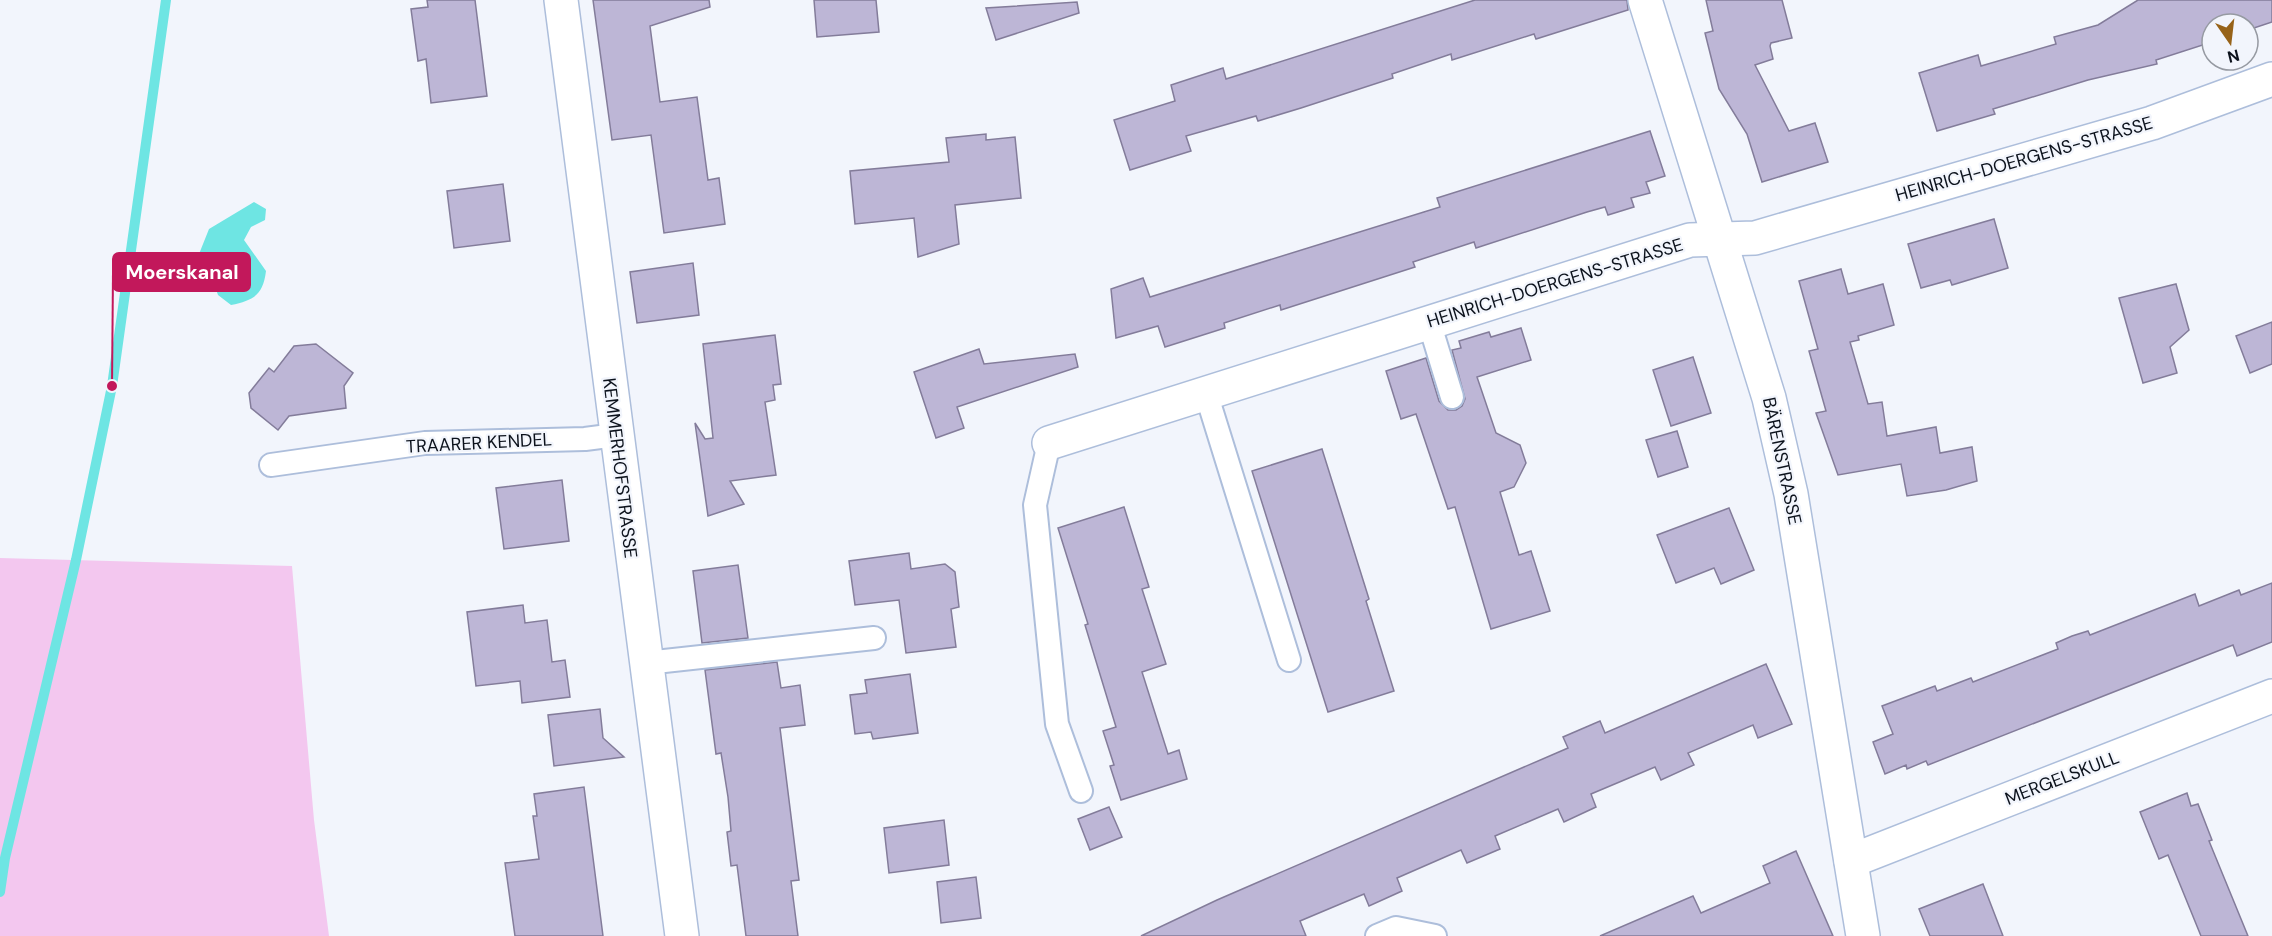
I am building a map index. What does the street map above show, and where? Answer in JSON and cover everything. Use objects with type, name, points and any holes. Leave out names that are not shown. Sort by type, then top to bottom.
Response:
[{"type":"street","name":"KEMMERHOFSTRASSE","points":[[561,0],[682,936]]},
{"type":"street","name":"BÄRENSTRASSE","points":[[1645,0],[1769,398],[1791,494],[1863,936]]},
{"type":"street","name":"HEINRICH-DOERGENS-STRASSE","points":[[1049,442],[1690,240],[1755,238],[2152,123],[2272,80]]},
{"type":"street","name":"MERGELSKULL","points":[[1851,861],[2272,696]]},
{"type":"lane","points":[[1428,322],[1452,397]]},
{"type":"lane","points":[[1206,393],[1289,660]]},
{"type":"lane","name":"TRAARER KENDEL","points":[[271,465],[425,443],[585,439],[616,435]]},
{"type":"lane","points":[[1049,442],[1035,505],[1057,724],[1081,792]]},
{"type":"lane","points":[[646,663],[874,638]]},
{"type":"lane","points":[[1377,936],[1396,928],[1435,936]]},
{"type":"shaded area","points":[[0,558],[292,566],[314,820],[329,936],[0,936]]},
{"type":"water","points":[[254,202],[266,209],[265,220],[251,227],[244,240],[266,271],[265,279],[256,295],[246,301],[231,305],[218,295],[213,281],[203,272],[199,254],[209,229]]},
{"type":"building","points":[[427,0],[475,0],[487,96],[431,103],[426,59],[418,61],[411,9],[428,7]]},
{"type":"building","points":[[593,0],[709,0],[710,7],[650,26],[660,102],[697,97],[708,180],[719,178],[725,224],[664,233],[651,135],[612,140]]},
{"type":"building","points":[[814,0],[876,0],[879,32],[817,37]]},
{"type":"building","points":[[1475,0],[1627,0],[1628,10],[1536,39],[1534,34],[1452,60],[1451,54],[1392,74],[1393,78],[1301,108],[1258,121],[1256,116],[1186,136],[1191,151],[1130,170],[1114,120],[1175,101],[1171,85],[1223,68],[1226,79]]},
{"type":"building","points":[[1706,0],[1782,0],[1792,38],[1771,43],[1773,59],[1755,65],[1789,131],[1815,123],[1828,162],[1762,182],[1747,134],[1719,89],[1705,33],[1713,31]]},
{"type":"building","points":[[2138,0],[2272,0],[2272,22],[2260,26],[2260,12],[2200,12],[2200,46],[2156,60],[2157,64],[2088,80],[1993,109],[1995,114],[1937,131],[1919,73],[1978,55],[1981,66],[2056,44],[2054,37],[2098,25]]},
{"type":"building","points":[[1077,2],[1079,13],[996,40],[986,8]]},
{"type":"building","points":[[1650,131],[1665,176],[1646,182],[1650,193],[1631,198],[1634,207],[1608,215],[1605,207],[1476,248],[1474,242],[1413,262],[1415,267],[1281,310],[1280,305],[1224,323],[1225,328],[1165,347],[1158,326],[1116,338],[1111,289],[1143,278],[1150,297],[1440,207],[1437,198]]},
{"type":"building","points":[[986,134],[986,140],[1015,137],[1021,198],[955,205],[959,244],[918,257],[914,218],[855,224],[850,171],[949,162],[946,138]]},
{"type":"building","points":[[503,184],[510,241],[454,248],[447,191]]},
{"type":"building","points":[[1994,219],[2008,268],[1952,285],[1950,280],[1921,288],[1908,244]]},
{"type":"building","points":[[693,263],[699,315],[637,323],[630,272]]},
{"type":"building","points":[[1841,269],[1848,294],[1883,284],[1894,325],[1858,336],[1859,340],[1850,342],[1868,404],[1882,402],[1887,436],[1936,427],[1940,453],[1972,447],[1977,481],[1946,490],[1907,496],[1901,464],[1838,475],[1816,413],[1826,411],[1809,351],[1818,349],[1799,281]]},
{"type":"building","points":[[2176,284],[2189,330],[2170,347],[2177,373],[2143,383],[2119,298]]},
{"type":"building","points":[[2272,322],[2272,364],[2250,373],[2236,336]]},
{"type":"building","points":[[1521,328],[1531,360],[1477,377],[1496,433],[1520,445],[1526,463],[1514,487],[1500,492],[1519,555],[1531,551],[1550,611],[1491,629],[1455,507],[1448,509],[1416,414],[1401,419],[1386,371],[1426,358],[1439,401],[1448,410],[1456,410],[1462,406],[1465,399],[1452,350],[1461,348],[1459,341],[1489,332],[1491,337]]},
{"type":"building","points":[[775,335],[781,384],[773,385],[775,400],[765,402],[776,475],[730,481],[744,504],[708,516],[695,423],[705,439],[713,438],[703,344]]},
{"type":"building","points":[[316,344],[353,373],[344,386],[346,408],[289,416],[278,430],[251,408],[249,393],[269,368],[274,372],[294,346]]},
{"type":"building","points":[[979,349],[984,364],[1075,354],[1078,367],[957,407],[964,428],[936,438],[914,372]]},
{"type":"building","points":[[1693,357],[1711,413],[1671,426],[1653,370]]},
{"type":"building","points":[[1677,431],[1688,467],[1658,477],[1646,440]]},
{"type":"building","points":[[1322,449],[1369,599],[1366,601],[1394,691],[1328,712],[1252,471]]},
{"type":"building","points":[[562,480],[569,541],[504,549],[496,488]]},
{"type":"building","points":[[1124,507],[1149,587],[1142,589],[1166,664],[1142,672],[1168,754],[1179,750],[1187,779],[1121,800],[1110,766],[1114,765],[1103,731],[1116,727],[1085,625],[1088,624],[1058,528]]},
{"type":"building","points":[[1729,508],[1754,570],[1721,584],[1714,568],[1676,583],[1657,535]]},
{"type":"building","points":[[909,553],[911,569],[945,564],[955,572],[959,607],[951,609],[956,647],[906,653],[899,600],[855,605],[849,561]]},
{"type":"building","points":[[738,565],[748,638],[702,643],[693,571]]},
{"type":"building","points":[[2272,583],[2272,642],[2237,656],[2233,645],[1928,765],[1926,761],[1907,769],[1906,765],[1885,774],[1873,742],[1893,734],[1882,706],[1935,686],[1937,691],[1971,678],[1973,682],[2058,649],[2056,643],[2072,636],[2088,631],[2090,635],[2195,594],[2199,606],[2239,590],[2241,595]]},
{"type":"building","points":[[523,605],[525,623],[547,620],[552,662],[565,660],[570,697],[522,703],[520,681],[476,686],[467,612]]},
{"type":"building","points":[[777,662],[781,688],[800,685],[805,725],[780,728],[799,880],[791,881],[798,936],[746,936],[737,865],[731,866],[727,832],[731,831],[728,797],[721,753],[716,754],[705,670]]},
{"type":"building","points":[[1766,664],[1792,724],[1758,738],[1753,725],[1688,753],[1694,765],[1661,780],[1655,767],[1591,794],[1596,807],[1564,822],[1558,809],[1495,836],[1500,849],[1467,863],[1461,850],[1397,878],[1402,891],[1369,906],[1364,894],[1300,921],[1306,936],[1141,936],[1217,900],[1568,748],[1563,737],[1600,721],[1605,733]]},
{"type":"building","points":[[910,674],[918,733],[873,739],[871,732],[855,734],[850,695],[867,693],[865,680]]},
{"type":"building","points":[[600,709],[603,738],[624,757],[554,766],[548,715]]},
{"type":"building","points":[[584,787],[603,936],[515,936],[505,863],[539,859],[533,816],[537,816],[534,794]]},
{"type":"building","points":[[2187,793],[2191,806],[2198,804],[2212,840],[2209,841],[2248,936],[2201,936],[2168,855],[2159,859],[2140,812]]},
{"type":"building","points":[[1109,807],[1122,837],[1090,850],[1078,819]]},
{"type":"building","points":[[944,820],[949,865],[889,873],[884,828]]},
{"type":"building","points":[[1796,851],[1833,936],[1600,936],[1693,896],[1701,913],[1770,883],[1763,866]]},
{"type":"building","points":[[976,877],[981,918],[941,923],[937,882]]},
{"type":"building","points":[[1983,884],[2003,936],[1930,936],[1919,909]]},
{"type":"waterway","points":[[0,892],[5,858],[76,560],[112,386],[166,0]]},
{"type":"place","name":"Moerskanal","points":[[112,386]]}]
